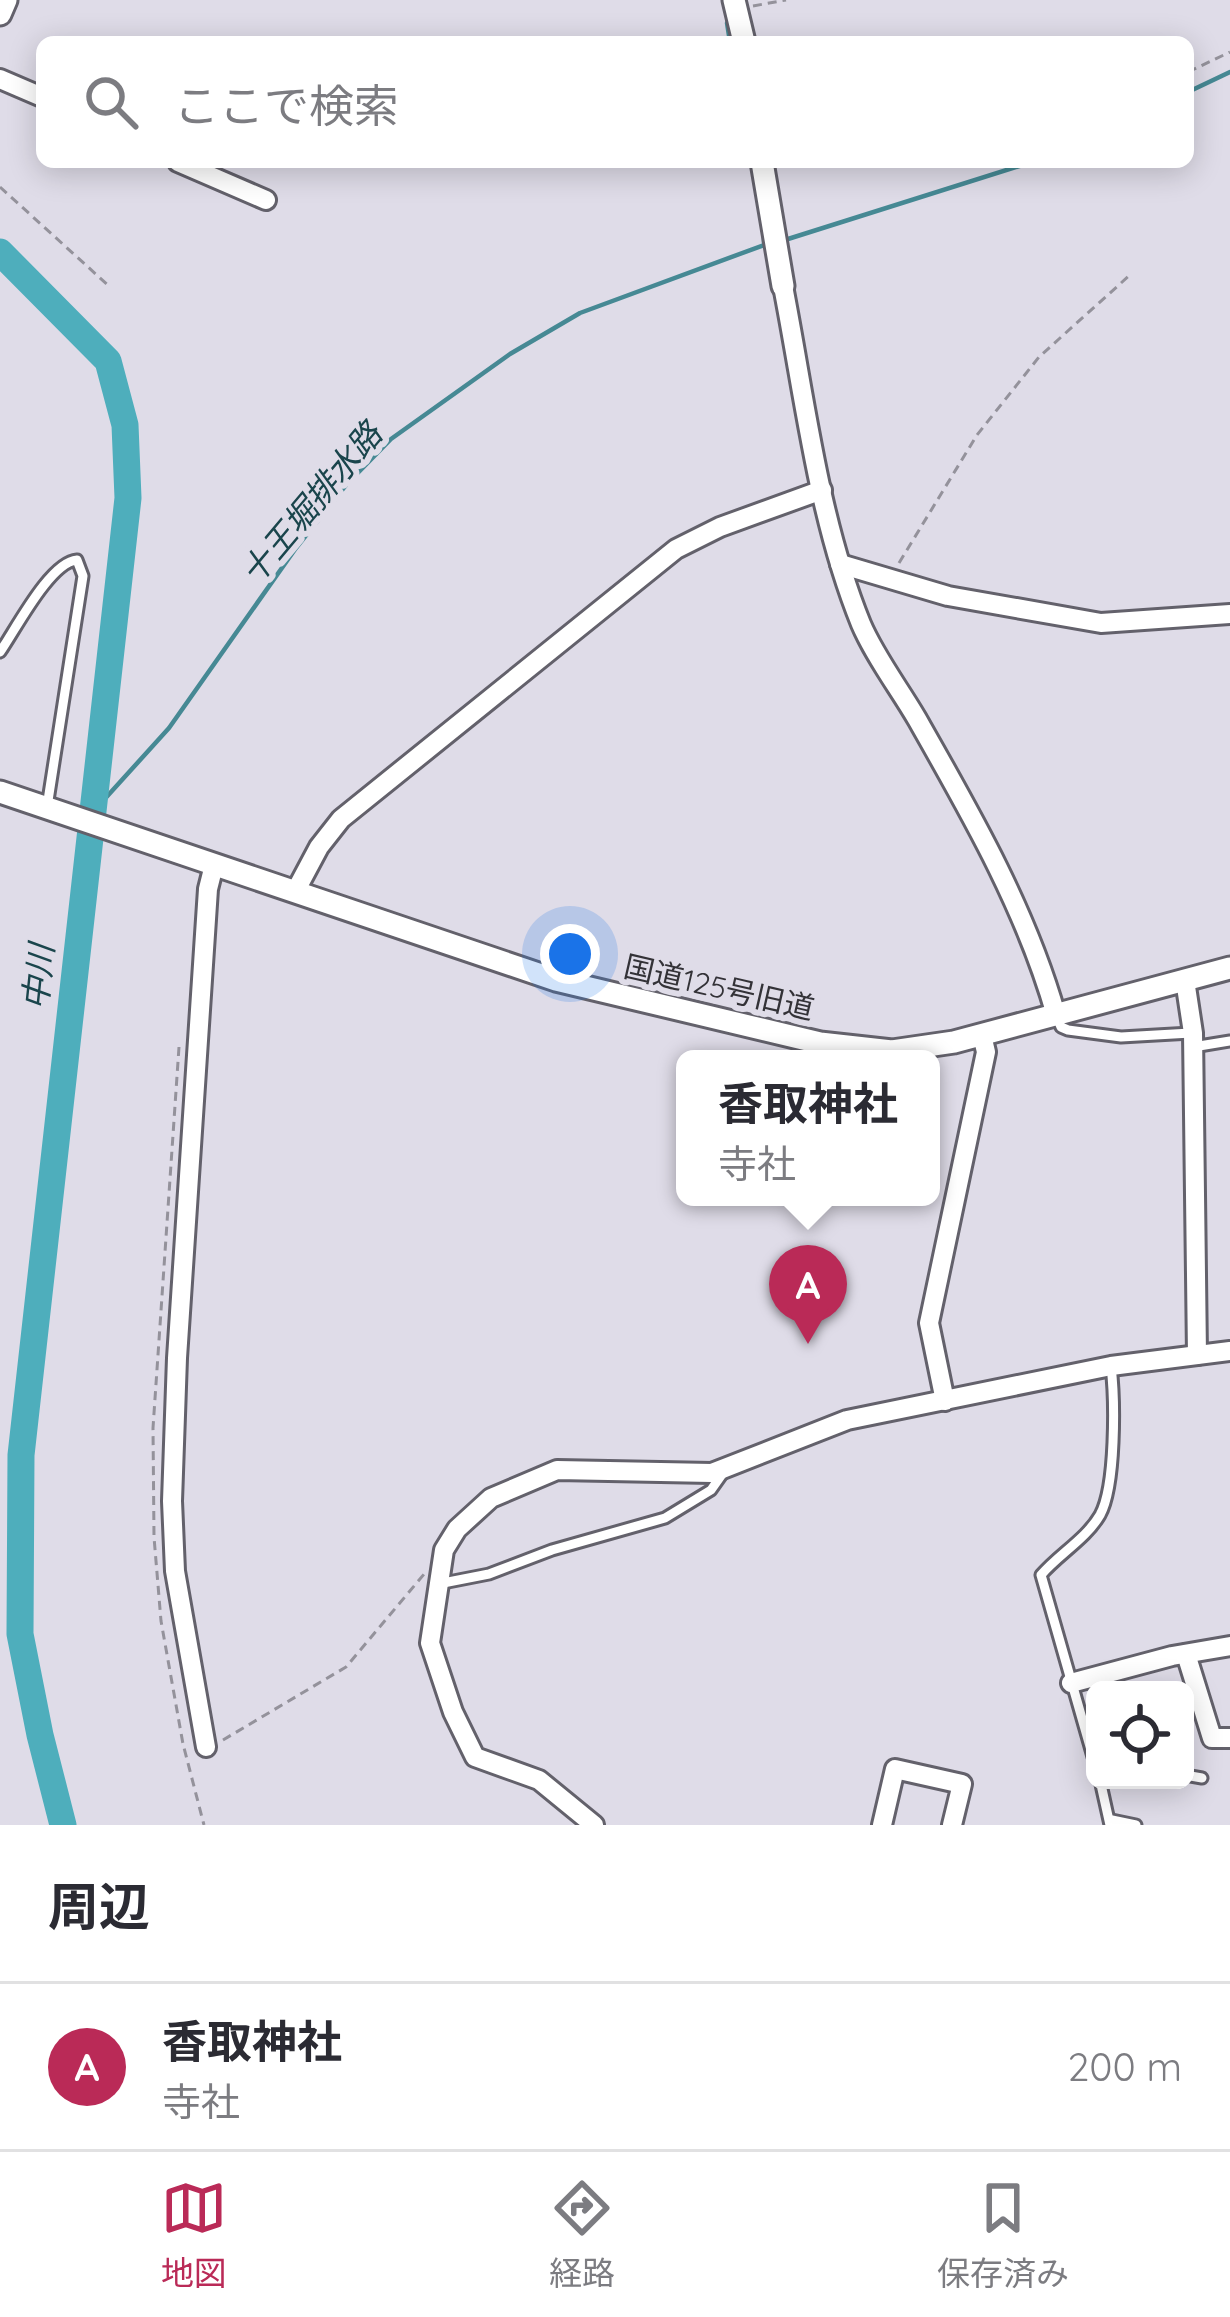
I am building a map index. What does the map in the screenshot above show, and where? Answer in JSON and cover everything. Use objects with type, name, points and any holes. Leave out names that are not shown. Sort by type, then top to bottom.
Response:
[{"type":"street","points":[[0,14],[6,0]]},
{"type":"street","points":[[730,2],[742,36]]},
{"type":"street","points":[[0,79],[36,94]]},
{"type":"street","points":[[192,168],[266,200]]},
{"type":"street","points":[[763,168],[840,564],[863,629],[1022,912],[1056,1015]]},
{"type":"street","points":[[295,892],[341,818],[676,549],[720,527],[822,490]]},
{"type":"street","points":[[840,564],[948,596],[1101,623],[1230,614]]},
{"type":"street","name":"国道125号旧道","points":[[0,792],[556,980],[820,1043],[883,1050]]},
{"type":"street","points":[[206,1747],[175,1571],[172,1501],[189,1169],[208,889],[214,865]]},
{"type":"street","name":"国道125号旧道","points":[[898,1050],[982,1035],[1230,968]]},
{"type":"street","points":[[1184,980],[1193,1040],[1197,1355]]},
{"type":"street","points":[[945,1401],[929,1323],[986,1052],[982,1035]]},
{"type":"street","points":[[594,1825],[539,1780],[476,1757],[431,1653],[444,1550],[471,1514],[490,1498],[557,1470],[712,1473],[847,1420],[1111,1366],[1230,1351]]},
{"type":"street","points":[[1071,1683],[1230,1646]]},
{"type":"street","points":[[1186,1654],[1212,1738],[1230,1738]]},
{"type":"street","points":[[882,1825],[895,1769],[962,1784],[952,1825]]},
{"type":"lane","points":[[0,652],[55,571],[68,560],[82,564],[51,809]]},
{"type":"lane","points":[[1056,1015],[1068,1030],[1230,1041]]},
{"type":"lane","points":[[1086,1732],[1041,1575],[1102,1512],[1117,1418],[1111,1366]]},
{"type":"lane","points":[[439,1576],[489,1574],[552,1550],[665,1518],[711,1490],[728,1467]]},
{"type":"lane","points":[[1194,1777],[1202,1778]]},
{"type":"lane","points":[[1102,1789],[1111,1822],[1136,1825]]},
{"type":"path","points":[[730,2],[756,6],[786,0]]},
{"type":"path","points":[[1194,69],[1230,52]]},
{"type":"path","points":[[0,187],[110,287]]},
{"type":"path","points":[[889,580],[977,435],[1040,357],[1131,274]]},
{"type":"path","points":[[206,1747],[346,1667],[417,1579],[439,1576]]},
{"type":"waterway","points":[[727,23],[729,36]]},
{"type":"waterway","name":"十王堀排水路","points":[[1194,89],[1230,72]]},
{"type":"waterway","name":"十王堀排水路","points":[[788,239],[1013,168]]},
{"type":"waterway","name":"十王堀排水路","points":[[92,813],[169,728],[296,548],[346,485],[391,439],[510,354],[580,313],[764,245],[764,231]]},
{"type":"waterway","name":"中川","points":[[0,252],[108,361],[125,425],[128,498],[21,1455],[20,1634],[63,1825]]},
{"type":"place","name":"香取神社","points":[[808,1344]]}]
